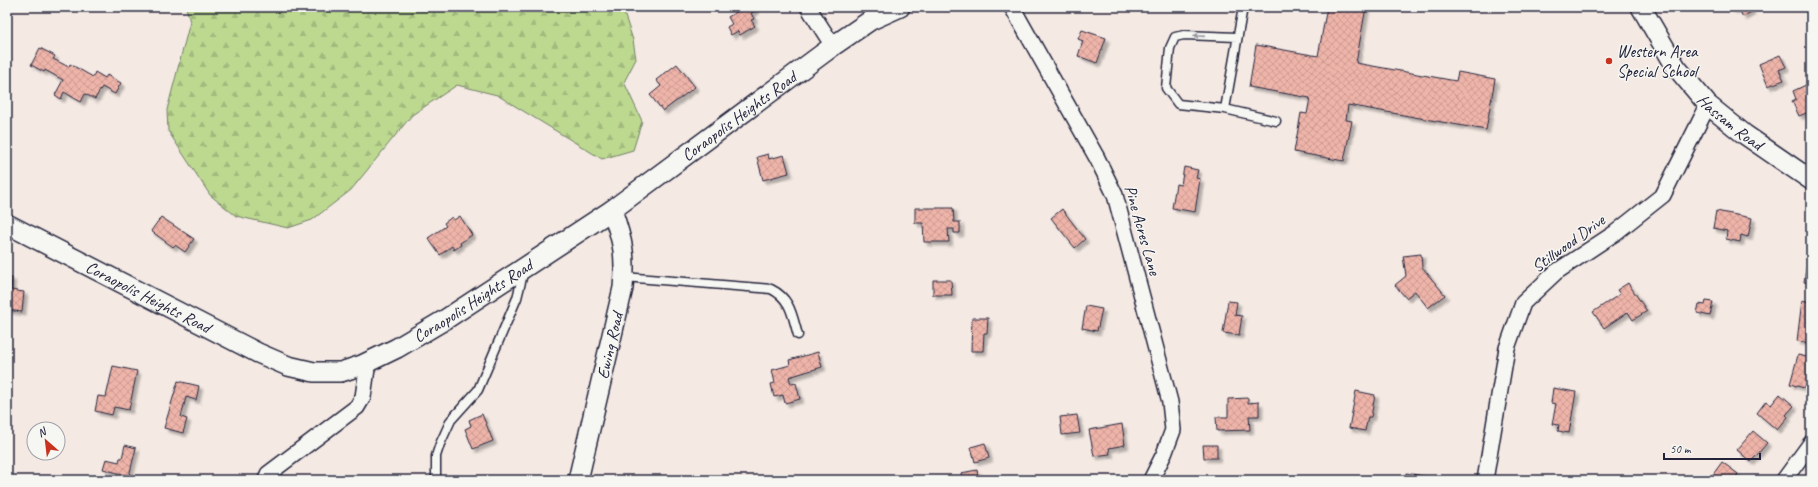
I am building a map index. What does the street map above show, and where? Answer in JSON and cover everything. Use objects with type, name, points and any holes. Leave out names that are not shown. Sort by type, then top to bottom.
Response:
[{"type":"street","points":[[808,7],[833,46]]},
{"type":"street","name":"Coraopolis Heights Road","points":[[7,224],[258,353],[288,366],[314,372],[341,372],[368,362],[397,348],[446,319],[612,210],[833,46],[871,20],[900,7]]},
{"type":"street","name":"Pine Acres Lane","points":[[1012,7],[1098,158],[1115,195],[1170,402],[1172,416],[1173,430],[1164,454],[1151,480]]},
{"type":"street","name":"Hassam Road","points":[[1641,7],[1676,67],[1708,105],[1744,134],[1811,180]]},
{"type":"street","name":"Stillwood Drive","points":[[1485,480],[1507,348],[1523,303],[1556,272],[1615,234],[1663,195],[1708,105]]},
{"type":"street","name":"Ewing Road","points":[[578,480],[623,288],[625,264],[623,242],[612,210]]},
{"type":"street","points":[[266,480],[268,474],[357,407],[363,397],[368,362]]},
{"type":"street","points":[[1784,480],[1811,443]]},
{"type":"lane","points":[[1225,109],[1243,7]]},
{"type":"lane","points":[[1238,37],[1184,35],[1175,37],[1170,48],[1166,88],[1178,104],[1225,109],[1276,121]]},
{"type":"lane","points":[[436,480],[436,456],[440,444],[451,420],[478,390],[517,298],[524,268]]},
{"type":"lane","points":[[624,277],[770,289],[784,296],[788,303],[798,335]]},
{"type":"green space","points":[[186,7],[622,7],[633,40],[636,59],[624,82],[642,121],[633,150],[602,159],[497,95],[457,85],[412,115],[351,190],[312,220],[288,228],[236,216],[210,195],[168,131],[167,110],[190,22]]},
{"type":"building","points":[[745,7],[754,7],[756,10],[751,13],[754,19],[751,20],[755,26],[740,35],[738,31],[731,35],[727,27],[732,24],[728,17]]},
{"type":"building","points":[[1327,7],[1366,7],[1356,63],[1456,81],[1458,72],[1495,79],[1486,130],[1348,105],[1346,120],[1352,121],[1344,161],[1294,152],[1301,113],[1307,114],[1310,98],[1249,87],[1256,45],[1318,56]]},
{"type":"building","points":[[1731,7],[1753,7],[1750,9],[1751,12],[1743,17],[1738,8],[1733,10]]},
{"type":"building","points":[[1082,30],[1106,38],[1097,63],[1078,56],[1083,41],[1078,39]]},
{"type":"building","points":[[40,48],[55,56],[53,59],[69,67],[70,64],[93,77],[95,72],[105,78],[107,75],[121,83],[115,94],[102,87],[95,99],[85,94],[81,102],[64,92],[61,99],[55,95],[63,80],[45,70],[44,72],[31,65]]},
{"type":"building","points":[[1780,55],[1786,67],[1779,70],[1784,80],[1768,86],[1759,64]]},
{"type":"building","points":[[677,64],[695,87],[663,111],[650,95],[661,86],[656,80]]},
{"type":"building","points":[[1808,84],[1811,92],[1811,111],[1799,116],[1792,101],[1796,99],[1793,91]]},
{"type":"building","points":[[768,154],[769,159],[784,155],[789,173],[763,180],[757,157]]},
{"type":"building","points":[[1184,167],[1198,170],[1196,178],[1200,179],[1195,212],[1172,208],[1176,184],[1181,185]]},
{"type":"building","points":[[915,208],[953,208],[954,222],[960,222],[960,233],[954,233],[954,229],[948,229],[949,242],[924,242],[923,223],[915,223]]},
{"type":"building","points":[[1062,209],[1085,239],[1075,248],[1051,218]]},
{"type":"building","points":[[1716,211],[1752,218],[1748,237],[1741,235],[1740,242],[1726,239],[1727,231],[1713,228]]},
{"type":"building","points":[[460,216],[472,235],[460,243],[461,245],[454,250],[452,246],[440,255],[428,238],[446,226],[444,223],[452,217],[454,220]]},
{"type":"building","points":[[161,217],[194,239],[185,252],[175,245],[173,247],[151,231]]},
{"type":"building","points":[[1811,238],[1811,283],[1804,282]]},
{"type":"building","points":[[1421,254],[1422,267],[1445,295],[1428,308],[1415,291],[1406,298],[1395,285],[1406,276],[1403,256]]},
{"type":"building","points":[[7,277],[12,278],[11,290],[24,292],[22,312],[7,310]]},
{"type":"building","points":[[933,280],[951,280],[952,295],[933,295]]},
{"type":"building","points":[[1628,283],[1647,311],[1633,320],[1628,312],[1604,328],[1593,312],[1620,294],[1617,290]]},
{"type":"building","points":[[1802,300],[1811,302],[1811,343],[1797,341]]},
{"type":"building","points":[[1228,301],[1237,302],[1235,315],[1242,316],[1239,335],[1223,333]]},
{"type":"building","points":[[1706,301],[1713,302],[1710,316],[1697,313],[1699,304],[1705,305]]},
{"type":"building","points":[[1086,306],[1102,309],[1097,331],[1082,328]]},
{"type":"building","points":[[972,318],[988,318],[987,333],[984,333],[983,351],[971,351]]},
{"type":"building","points":[[818,352],[822,367],[789,377],[791,384],[796,383],[800,399],[785,403],[783,395],[774,397],[771,384],[775,383],[772,370],[790,365],[789,360]]},
{"type":"building","points":[[1798,355],[1811,358],[1811,376],[1808,389],[1790,384]]},
{"type":"building","points":[[113,366],[137,371],[129,410],[114,407],[112,415],[95,411],[98,396],[106,397]]},
{"type":"building","points":[[178,381],[199,386],[196,400],[186,397],[181,417],[187,419],[183,433],[164,428]]},
{"type":"building","points":[[1553,388],[1576,392],[1569,433],[1558,431],[1559,425],[1552,424],[1556,404],[1551,403]]},
{"type":"building","points":[[1356,391],[1375,395],[1371,417],[1368,417],[1365,431],[1349,428]]},
{"type":"building","points":[[1780,394],[1794,406],[1786,415],[1788,417],[1777,430],[1757,413],[1766,401],[1771,405]]},
{"type":"building","points":[[1248,398],[1248,403],[1259,402],[1259,416],[1249,416],[1250,430],[1217,431],[1216,417],[1228,417],[1228,399]]},
{"type":"building","points":[[482,414],[493,441],[473,449],[465,429],[471,426],[469,420]]},
{"type":"building","points":[[1077,415],[1080,433],[1062,435],[1060,417]]},
{"type":"building","points":[[1122,424],[1125,445],[1109,448],[1110,454],[1094,456],[1089,430]]},
{"type":"building","points":[[1753,431],[1767,443],[1751,462],[1737,450]]},
{"type":"building","points":[[985,443],[989,458],[975,462],[971,447]]},
{"type":"building","points":[[125,445],[136,448],[129,476],[103,469],[106,459],[119,462],[120,458],[122,458]]},
{"type":"building","points":[[1203,445],[1217,445],[1217,458],[1204,458]]},
{"type":"building","points":[[1722,462],[1738,474],[1734,480],[1709,480]]},
{"type":"building","points":[[977,470],[979,480],[962,480],[961,473]]},
{"type":"building","points":[[1406,473],[1429,477],[1429,480],[1405,480]]},
{"type":"place","name":"Western Area Special School","points":[[1609,61]]}]
